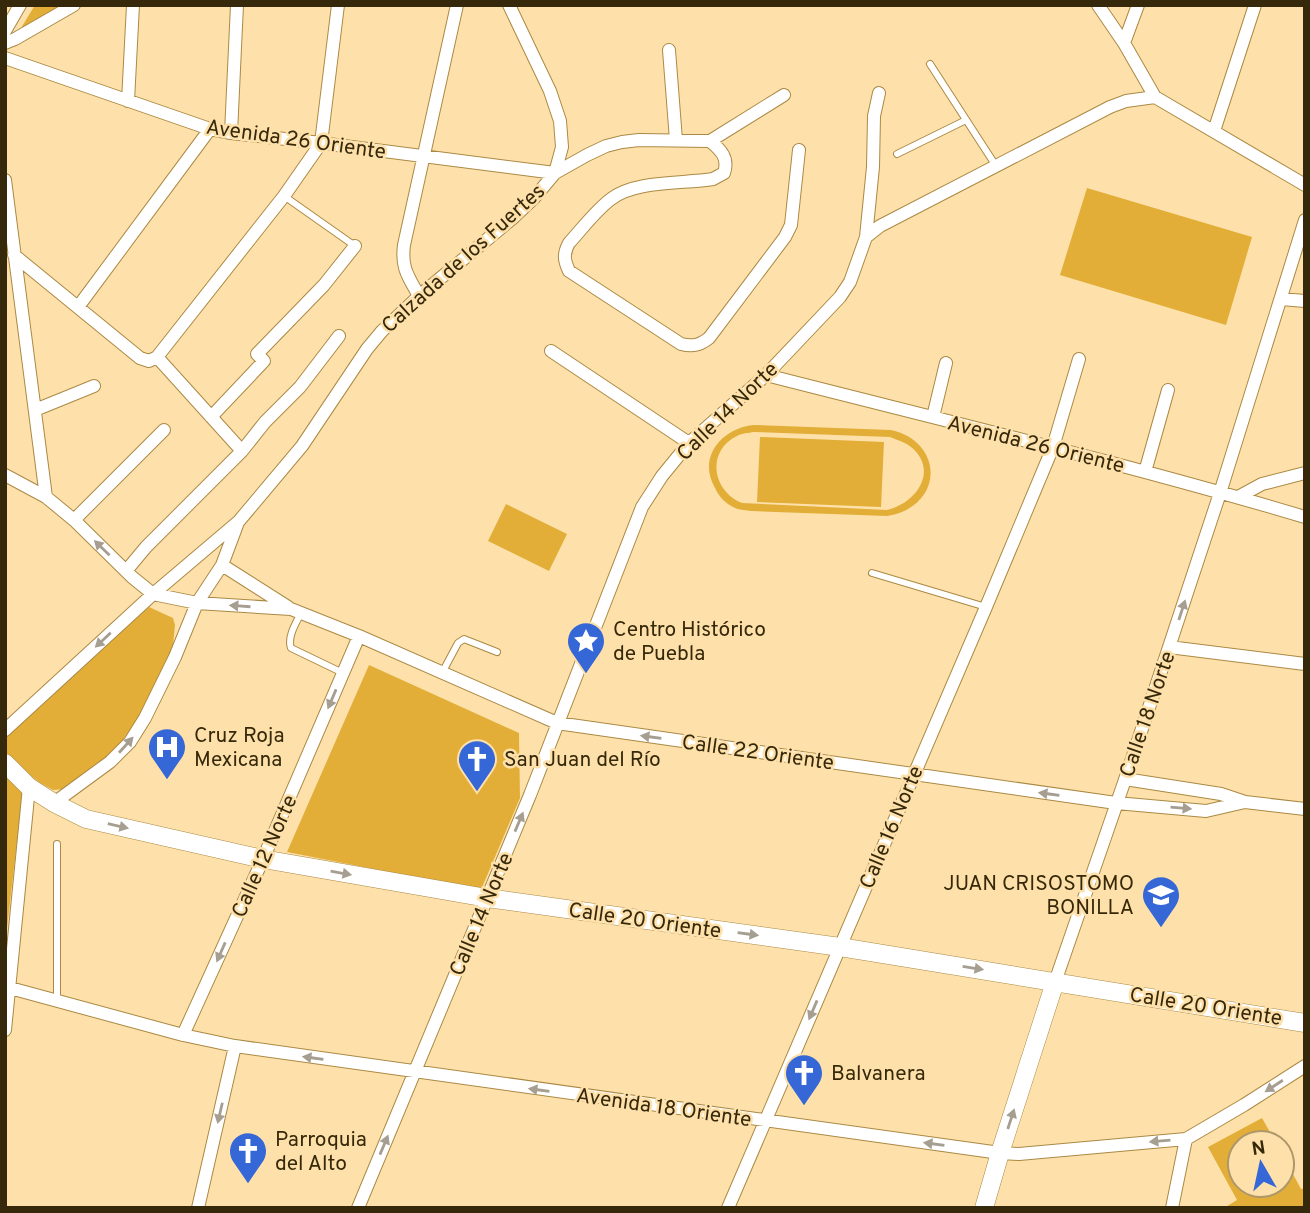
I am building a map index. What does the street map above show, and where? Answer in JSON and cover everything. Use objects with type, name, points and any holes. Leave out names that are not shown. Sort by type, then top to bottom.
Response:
[{"type":"street","points":[[5,31],[20,5]]},
{"type":"street","points":[[5,43],[74,5]]},
{"type":"street","points":[[128,101],[133,5]]},
{"type":"street","points":[[231,133],[237,5]]},
{"type":"street","points":[[153,359],[284,197],[321,143],[338,5]]},
{"type":"street","points":[[419,296],[404,269],[403,256],[457,5]]},
{"type":"street","name":"Calzada de los Fuertes","points":[[5,730],[153,594],[239,521],[302,446],[382,331],[419,296],[514,217],[555,173],[562,146],[560,121],[550,90],[509,5]]},
{"type":"street","points":[[1098,5],[1155,97],[1305,185]]},
{"type":"street","points":[[1124,43],[1138,5]]},
{"type":"street","points":[[1214,131],[1255,5]]},
{"type":"street","points":[[669,50],[676,140]]},
{"type":"street","name":"Avenida 26 Oriente","points":[[5,58],[210,129],[555,173]]},
{"type":"street","name":"Calle 14 Norte","points":[[358,1208],[530,795],[642,507],[662,476],[689,443],[766,375],[840,297],[850,282],[866,237],[873,167],[874,116],[879,93]]},
{"type":"street","points":[[555,173],[606,146],[622,142],[710,141],[784,95]]},
{"type":"street","points":[[866,237],[880,226],[1110,107],[1126,101],[1155,97]]},
{"type":"street","points":[[78,307],[210,129]]},
{"type":"street","points":[[710,141],[722,150],[727,164],[724,173],[713,179],[636,187],[622,192],[610,200],[569,243],[565,251],[569,271],[681,344],[691,347],[709,338],[785,237],[791,225],[799,150]]},
{"type":"street","points":[[5,180],[46,497]]},
{"type":"street","name":"Calle 18 Norte","points":[[984,1208],[1055,982],[1220,493],[1305,220]]},
{"type":"street","points":[[211,417],[264,361],[257,354],[324,285],[355,246]]},
{"type":"street","points":[[14,255],[140,358],[153,359],[242,451]]},
{"type":"street","points":[[1281,299],[1305,301]]},
{"type":"street","points":[[126,571],[146,547],[242,451],[264,422],[300,387],[339,336]]},
{"type":"street","points":[[551,351],[689,443]]},
{"type":"street","name":"Calle 16 Norte","points":[[728,1208],[1053,447],[1079,359]]},
{"type":"street","points":[[933,418],[946,363]]},
{"type":"street","name":"Avenida 26 Oriente","points":[[766,375],[1053,447],[1305,517]]},
{"type":"street","points":[[35,410],[94,386]]},
{"type":"street","points":[[1145,472],[1168,390]]},
{"type":"street","points":[[74,520],[164,430]]},
{"type":"street","points":[[1238,497],[1269,482],[1305,473]]},
{"type":"street","name":"Calle 22 Oriente","points":[[5,475],[46,497],[153,594],[197,603],[296,611]]},
{"type":"street","name":"Calzada de los Fuertes","points":[[54,803],[110,762],[130,742],[175,657],[197,603],[222,565],[239,521]]},
{"type":"street","name":"Calle 22 Oriente","points":[[222,565],[296,611],[557,723],[1116,803],[1206,811],[1244,802]]},
{"type":"street","name":"Calle 12 Norte","points":[[183,1035],[263,859],[359,636]]},
{"type":"street","points":[[1169,648],[1305,664]]},
{"type":"street","name":"Calle 20 Oriente","points":[[5,763],[29,787],[54,803],[86,818],[263,859],[487,898],[840,947],[1305,1023]]},
{"type":"street","name":"Calle 22 Oriente","points":[[1125,779],[1221,794],[1244,802],[1305,809]]},
{"type":"street","points":[[5,1030],[29,787]]},
{"type":"street","name":"Avenida 18 Oriente","points":[[10,988],[183,1035],[235,1046],[1000,1153],[1019,1154],[1186,1139],[1305,1066]]},
{"type":"street","points":[[198,1208],[235,1046]]},
{"type":"street","points":[[1172,1208],[1186,1139]]},
{"type":"lane","points":[[930,64],[996,166]]},
{"type":"lane","points":[[897,154],[966,120]]},
{"type":"lane","points":[[284,197],[355,246]]},
{"type":"lane","points":[[872,573],[986,607]]},
{"type":"lane","points":[[296,611],[289,643],[291,648],[343,673]]},
{"type":"lane","points":[[442,673],[458,643],[464,639],[497,652]]},
{"type":"lane","points":[[57,845],[57,1002]]},
{"type":"shaded area","points":[[35,5],[63,5],[21,28]]},
{"type":"shaded area","points":[[1087,188],[1252,237],[1226,325],[1060,275]]},
{"type":"shaded area","points":[[754,425],[891,430],[909,437],[921,447],[931,474],[928,488],[919,500],[906,510],[887,516],[737,509],[719,494],[710,477],[709,466],[716,446],[723,438],[742,427]],"holes":[[[745,433],[890,437],[909,445],[919,456],[924,475],[915,493],[898,506],[887,510],[742,503],[724,490],[719,480],[717,461],[720,451],[727,443]]]},
{"type":"shaded area","points":[[760,437],[884,442],[881,507],[757,502]]},
{"type":"shaded area","points":[[506,504],[567,534],[549,571],[488,541]]},
{"type":"shaded area","points":[[149,607],[173,618],[175,625],[173,645],[164,674],[147,706],[112,755],[65,789],[53,790],[40,783],[5,755],[5,735]]},
{"type":"shaded area","points":[[369,665],[519,733],[520,798],[481,890],[287,852]]},
{"type":"shaded area","points":[[5,776],[21,790],[22,797],[5,946]]},
{"type":"shaded area","points":[[1262,1118],[1268,1129],[1242,1129]]},
{"type":"shaded area","points":[[1226,1137],[1226,1180],[1208,1147]]},
{"type":"shaded area","points":[[1296,1180],[1301,1189],[1305,1188],[1305,1208],[1224,1208],[1237,1200],[1296,1199]]},
{"type":"place","name":"Centro Histórico de Puebla","points":[[586,675]]},
{"type":"place","name":"Cruz Roja Mexicana","points":[[167,781]]},
{"type":"place","name":"San Juan del Río","points":[[477,793]]},
{"type":"place","name":"JUAN CRISOSTOMO BONILLA","points":[[1161,929]]},
{"type":"place","name":"Balvanera","points":[[804,1107]]},
{"type":"place","name":"Parroquia del Alto","points":[[248,1185]]}]
